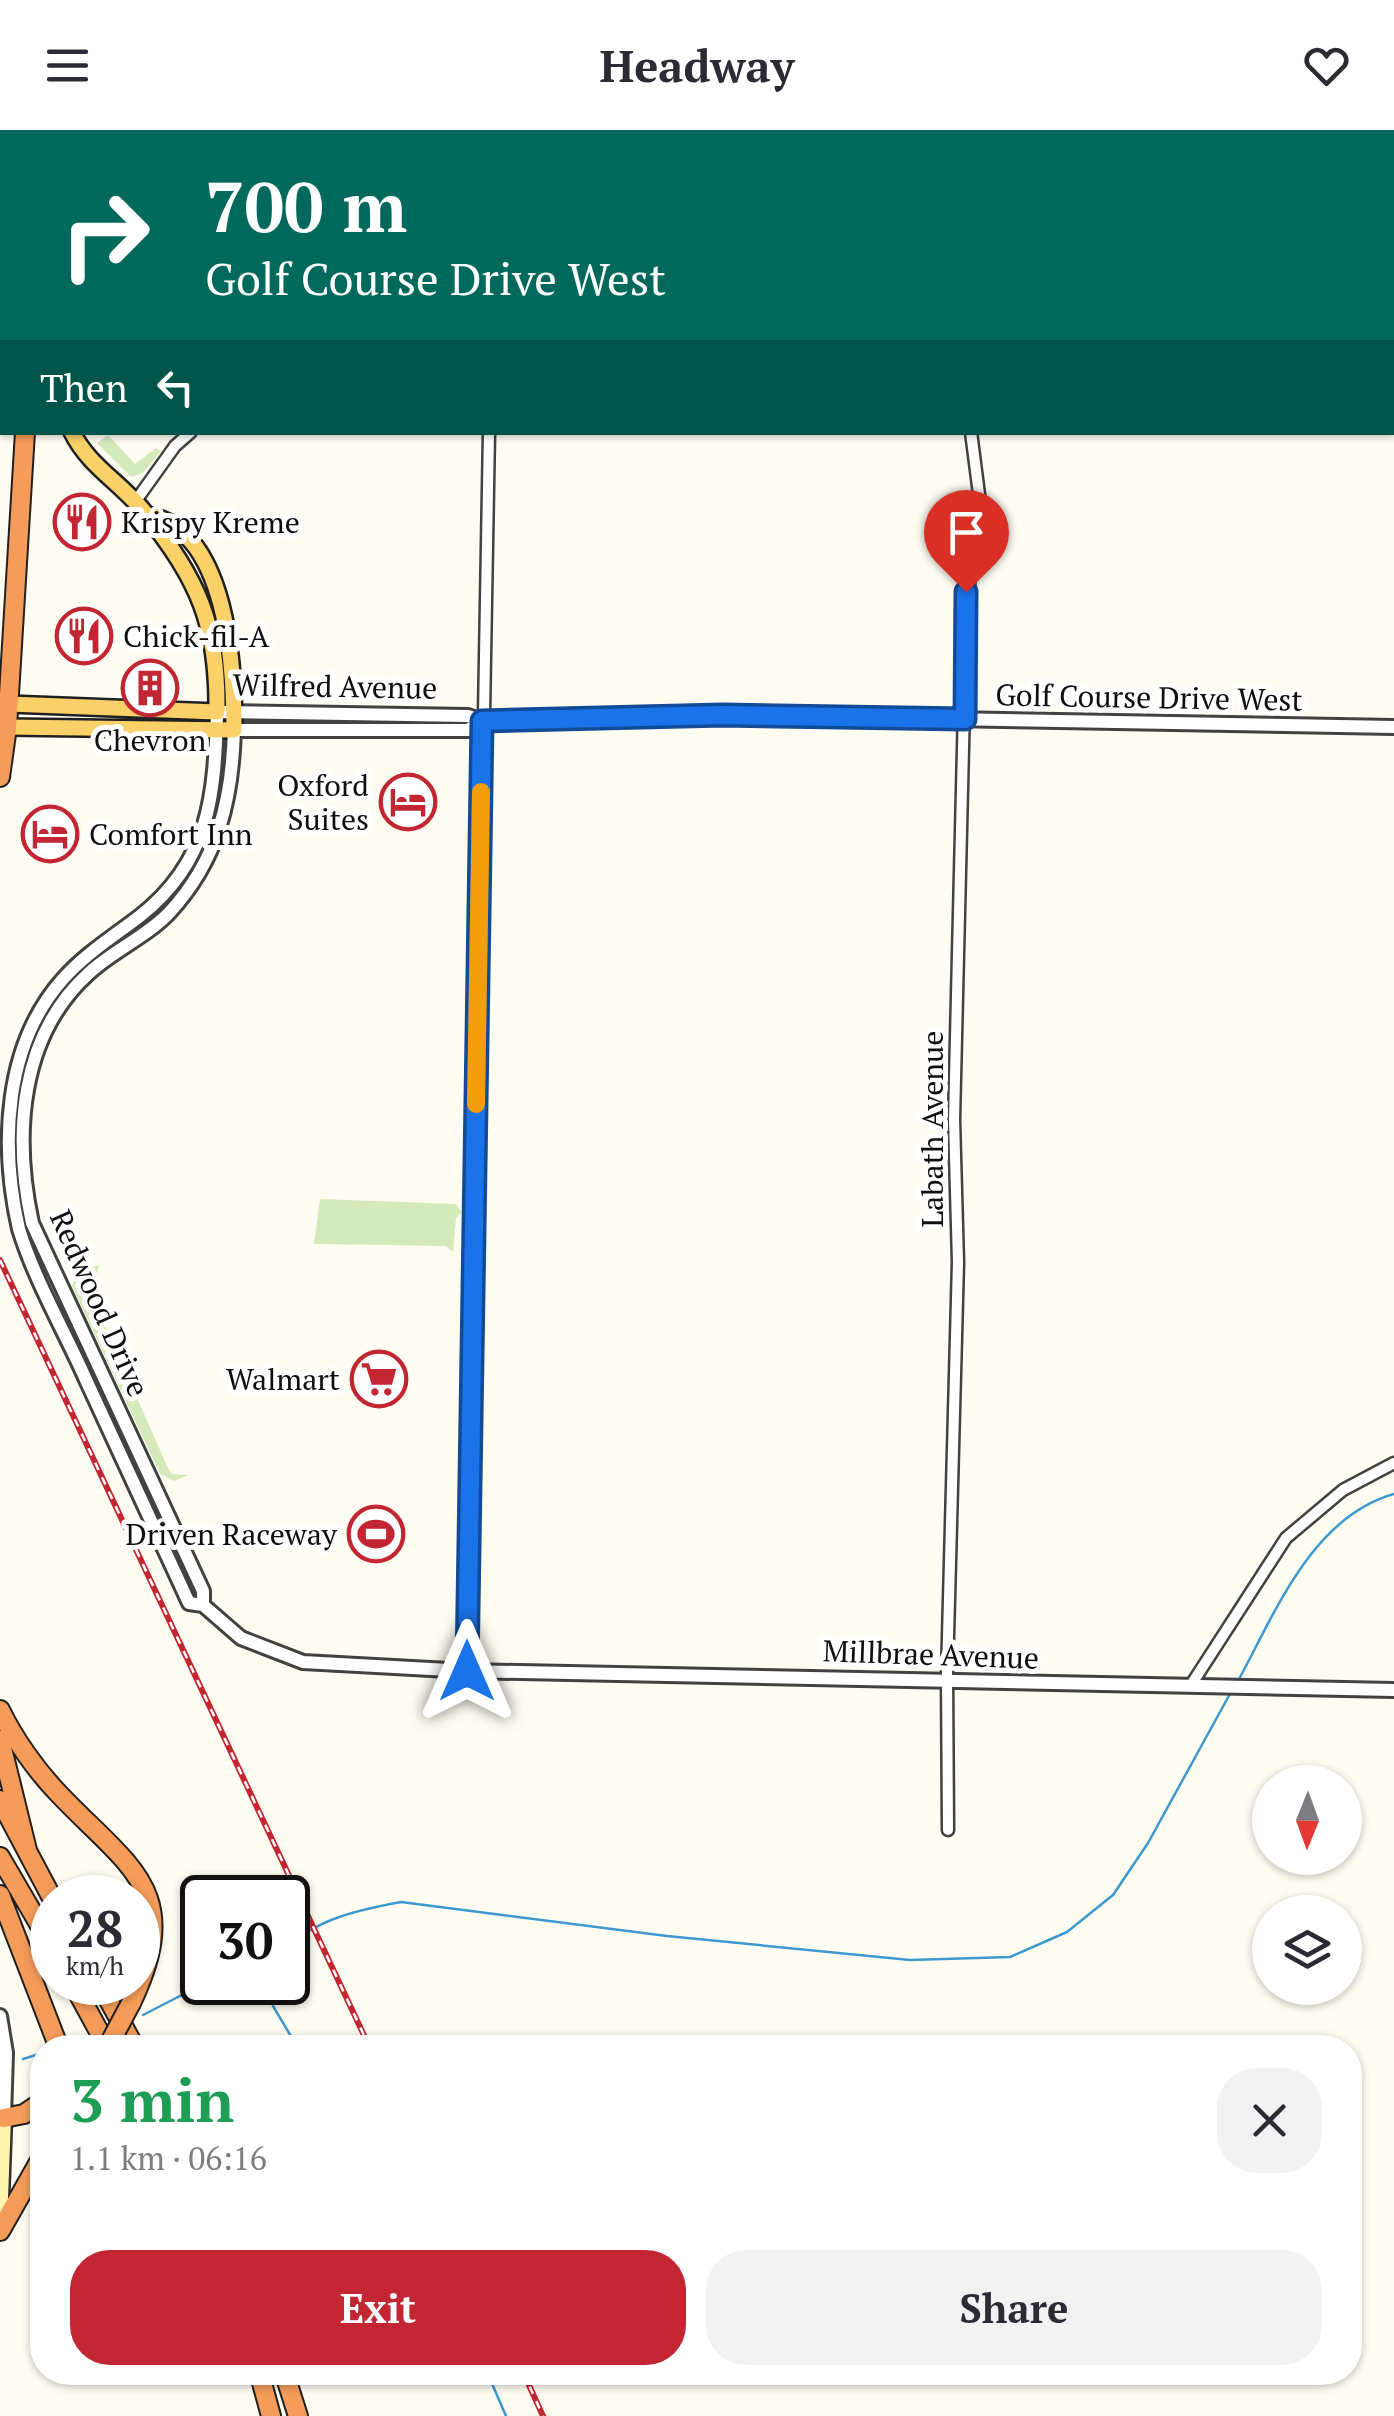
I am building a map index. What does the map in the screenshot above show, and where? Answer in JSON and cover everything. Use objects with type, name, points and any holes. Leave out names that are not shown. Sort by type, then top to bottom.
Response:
[{"type":"highway","points":[[0,777],[25,435]]},
{"type":"highway","points":[[0,1710],[55,1790],[128,1860],[150,1902],[152,1938],[145,1974],[115,2035]]},
{"type":"highway","points":[[0,1740],[27,1850]]},
{"type":"highway","points":[[0,1800],[40,1875]]},
{"type":"highway","points":[[0,1857],[30,1908]]},
{"type":"highway","points":[[0,1895],[54,2035]]},
{"type":"highway","points":[[85,2005],[101,2035]]},
{"type":"highway","points":[[112,2005],[128,2035]]},
{"type":"highway","points":[[4,2118],[30,2110]]},
{"type":"highway","points":[[0,2228],[30,2177]]},
{"type":"highway","points":[[263,2385],[272,2416]]},
{"type":"highway","points":[[288,2385],[298,2416]]},
{"type":"main road","name":"Redwood Drive","points":[[73,435],[80,450],[147,514],[153,529],[191,575],[206,610],[217,664],[217,712]]},
{"type":"main road","name":"Redwood Drive","points":[[147,514],[166,518],[195,549],[217,589],[232,644],[234,721]]},
{"type":"main road","points":[[4,704],[217,712]]},
{"type":"main road","name":"Wilfred Avenue","points":[[4,726],[216,730],[234,721]]},
{"type":"main road","points":[[0,2228],[4,2118]]},
{"type":"street","points":[[134,502],[174,446],[187,435]]},
{"type":"street","points":[[467,1671],[489,435]]},
{"type":"street","name":"Labath Avenue","points":[[948,1830],[947,1680],[958,1262],[954,1120],[966,592],[985,541],[972,435]]},
{"type":"street","name":"Wilfred Avenue","points":[[217,712],[234,721],[468,730],[482,721]]},
{"type":"street","name":"Redwood Drive","points":[[217,712],[214,795],[189,860],[167,893],[64,978],[31,1022],[14,1068],[3,1115],[9,1182],[20,1232],[189,1603],[204,1605],[241,1638],[303,1662],[467,1671]]},
{"type":"street","name":"Golf Course Drive West","points":[[482,721],[723,715],[1394,727]]},
{"type":"street","name":"Redwood Drive","points":[[204,1605],[203,1591],[32,1222],[25,1192],[25,1116],[31,1065],[46,1028],[88,974],[167,915],[202,868],[226,816],[234,721]]},
{"type":"street","points":[[189,860],[202,868]]},
{"type":"street","points":[[108,938],[118,950]]},
{"type":"street","points":[[31,1022],[46,1028]]},
{"type":"street","points":[[3,1115],[25,1116]]},
{"type":"street","points":[[1191,1685],[1286,1538],[1343,1490],[1394,1463]]},
{"type":"street","name":"Millbrae Avenue","points":[[467,1671],[1394,1690]]},
{"type":"street","points":[[0,2016],[6,2053],[4,2118]]},
{"type":"green space","points":[[108,435],[135,464],[156,448],[161,451],[143,473],[131,477],[97,443]]},
{"type":"green space","points":[[320,1199],[456,1204],[462,1212],[456,1218],[453,1252],[446,1246],[314,1244]]},
{"type":"green space","points":[[99,1265],[92,1293],[102,1295],[102,1300],[96,1305],[167,1466],[172,1474],[189,1475],[174,1481],[160,1474],[72,1286],[78,1270]]},
{"type":"waterway","points":[[1238,1681],[1282,1598],[1318,1545],[1365,1506],[1394,1494]]},
{"type":"waterway","points":[[310,1931],[355,1912],[401,1902],[667,1936],[910,1960],[1010,1957],[1067,1932],[1113,1895],[1148,1843],[1231,1692]]},
{"type":"waterway","points":[[143,2015],[180,1996]]},
{"type":"waterway","points":[[273,2005],[290,2035]]},
{"type":"waterway","points":[[23,2059],[30,2057]]},
{"type":"waterway","points":[[493,2385],[506,2416]]},
{"type":"railway","points":[[0,1260],[364,2035]]},
{"type":"railway","points":[[529,2385],[543,2416]]},
{"type":"slow traffic","points":[[476,1104],[481,792]]},
{"type":"place","name":"Krispy Kreme","points":[[82,522]]},
{"type":"place","name":"Chick-fil-A","points":[[84,636]]},
{"type":"place","name":"Chevron","points":[[150,688]]},
{"type":"place","name":"Oxford Suites","points":[[408,802]]},
{"type":"place","name":"Comfort Inn","points":[[50,834]]},
{"type":"place","name":"Walmart","points":[[379,1379]]},
{"type":"place","name":"Driven Raceway","points":[[376,1534]]},
{"type":"route","points":[[467,1671],[482,721],[723,715],[965,719],[966,592]]}]
